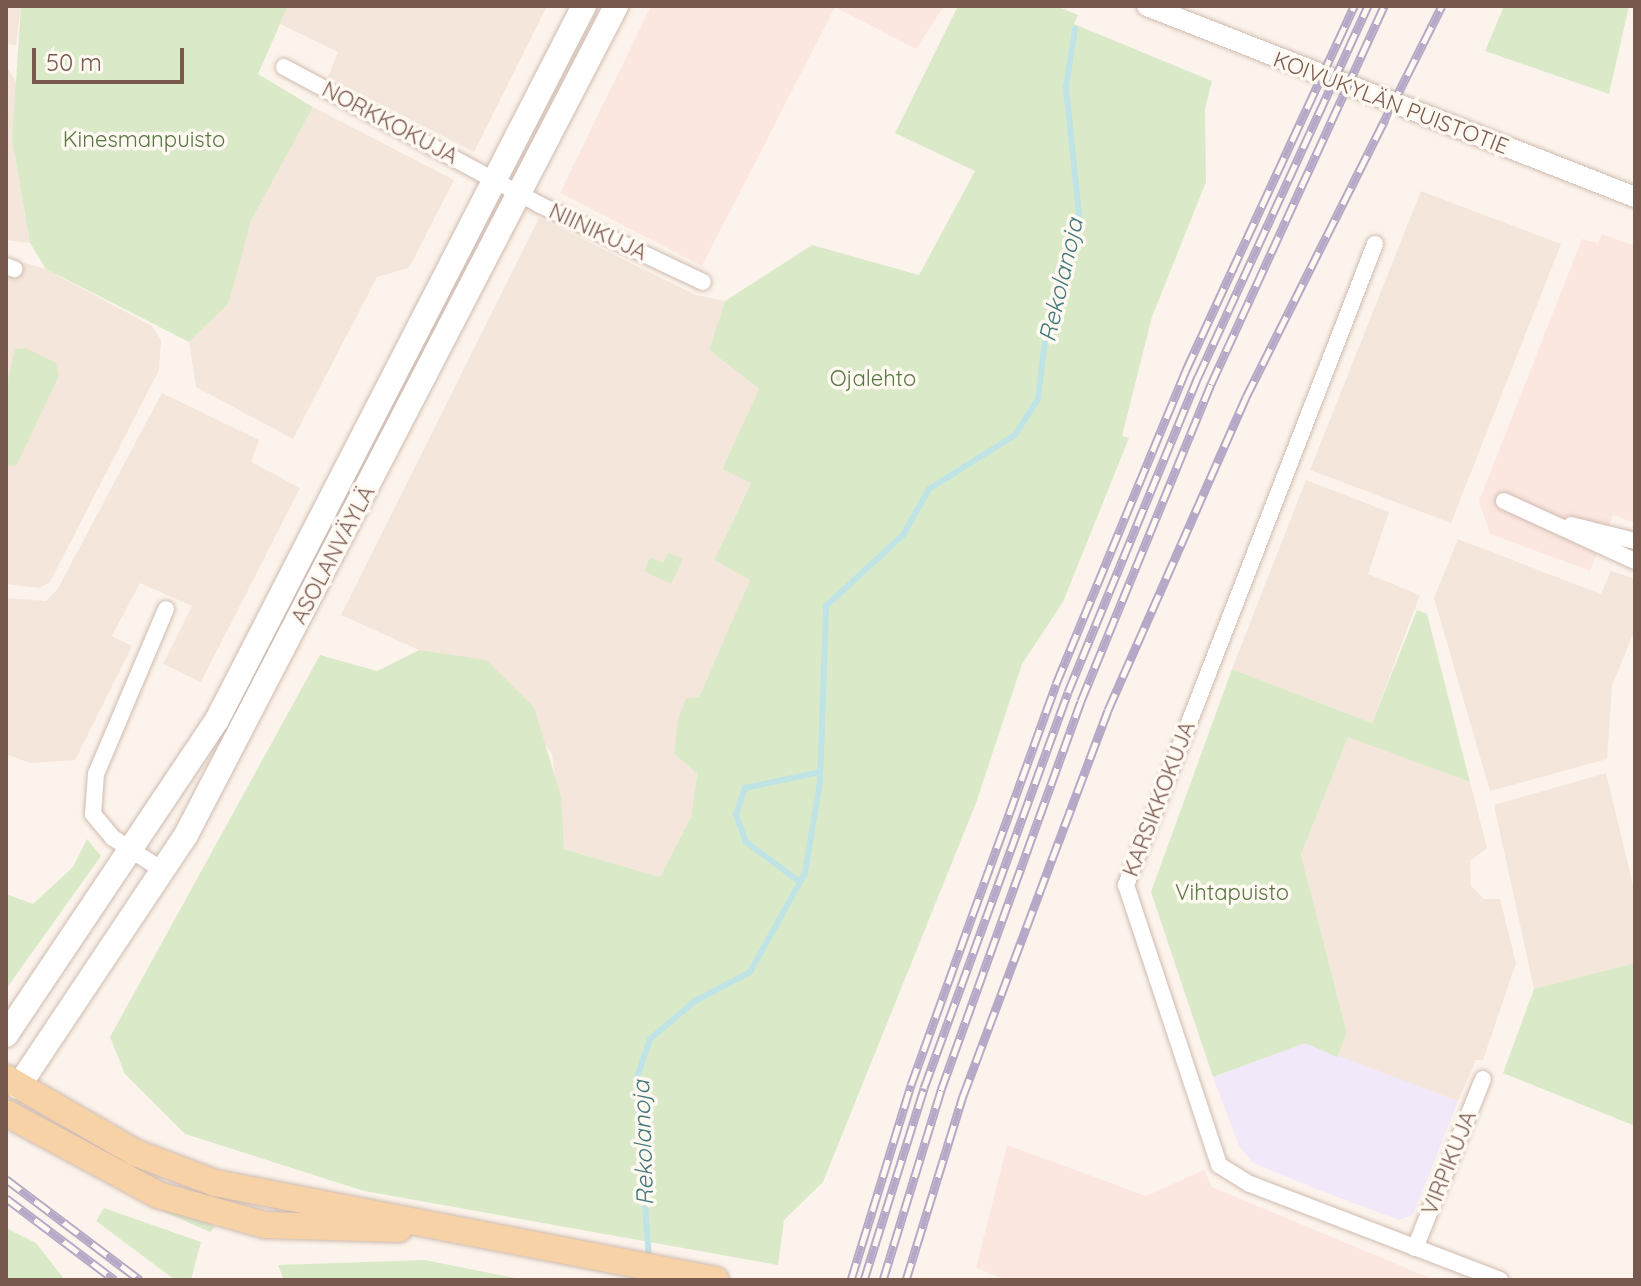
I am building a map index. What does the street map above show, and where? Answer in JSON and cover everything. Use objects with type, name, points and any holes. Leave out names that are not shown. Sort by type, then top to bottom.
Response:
[{"type":"main road","name":"ASOLANVÄYLÄ","points":[[6,1035],[134,851],[217,720],[584,6]]},
{"type":"main road","name":"ASOLANVÄYLÄ","points":[[10,1089],[165,872],[616,6]]},
{"type":"main road","points":[[10,1089],[136,1153],[215,1183],[426,1227],[474,1232],[716,1280]]},
{"type":"main road","points":[[6,1113],[94,1166],[226,1215],[310,1230],[426,1227]]},
{"type":"street","name":"KOIVUKYLÄN PUISTOTIE","points":[[1147,6],[1635,197]]},
{"type":"street","name":"NORKKOKUJA","points":[[284,67],[496,179]]},
{"type":"street","name":"NIINIKUJA","points":[[496,179],[703,282]]},
{"type":"street","name":"KARSIKKOKUJA","points":[[1375,244],[1126,885],[1219,1165],[1415,1248],[1500,1280]]},
{"type":"street","points":[[1504,501],[1569,525],[1635,541]]},
{"type":"street","points":[[1569,525],[1635,561]]},
{"type":"street","points":[[165,872],[134,851],[93,814],[96,774],[166,609]]},
{"type":"street","name":"VIRPIKUJA","points":[[1415,1248],[1483,1079]]},
{"type":"shaded area","points":[[6,6],[21,6],[16,45],[6,44]]},
{"type":"shaded area","points":[[288,6],[547,6],[474,152],[328,77],[338,52],[280,24]]},
{"type":"shaded area","points":[[651,6],[944,6],[916,49],[835,7],[702,266],[560,193]]},
{"type":"shaded area","points":[[6,65],[20,89],[12,140],[30,243],[6,240]]},
{"type":"shaded area","points":[[313,107],[454,180],[409,268],[377,277],[293,439],[196,387],[189,342],[229,303],[251,221]]},
{"type":"shaded area","points":[[1421,191],[1561,244],[1451,523],[1310,470]]},
{"type":"shaded area","points":[[539,218],[696,295],[725,301],[709,350],[759,389],[722,469],[751,482],[714,560],[751,580],[674,752],[697,774],[691,817],[660,877],[564,849],[552,754],[486,660],[437,658],[341,615]]},
{"type":"shaded area","points":[[1602,234],[1635,246],[1635,523],[1613,515],[1590,571],[1490,534],[1479,501],[1582,239],[1598,243]]},
{"type":"shaded area","points":[[6,258],[46,269],[152,326],[161,340],[159,370],[50,582],[39,588],[6,584]]},
{"type":"shaded area","points":[[162,393],[259,440],[251,462],[300,488],[201,682],[163,664],[192,606],[140,583],[112,636],[132,646],[75,760],[30,763],[6,754],[6,598],[46,601],[57,590]]},
{"type":"shaded area","points":[[1306,480],[1389,512],[1368,574],[1420,595],[1372,723],[1232,669]]},
{"type":"shaded area","points":[[1458,539],[1601,594],[1611,571],[1635,579],[1635,629],[1612,686],[1607,759],[1490,791],[1434,598]]},
{"type":"shaded area","points":[[1348,736],[1470,782],[1487,848],[1470,861],[1471,886],[1484,899],[1500,899],[1516,963],[1483,1060],[1476,1060],[1458,1101],[1337,1057],[1347,1033],[1301,855]]},
{"type":"shaded area","points":[[1606,773],[1635,893],[1635,963],[1534,989],[1494,805]]},
{"type":"shaded area","points":[[1305,1043],[1458,1101],[1413,1215],[1399,1220],[1324,1192],[1253,1163],[1239,1146],[1213,1077]]},
{"type":"shaded area","points":[[1007,1145],[1146,1196],[1204,1170],[1212,1187],[1435,1280],[1005,1280],[976,1268]]},
{"type":"green space","name":"Kinesmanpuisto","points":[[21,6],[288,6],[258,74],[313,107],[251,221],[229,303],[189,342],[46,269],[30,243],[12,140]]},
{"type":"green space","name":"Ojalehto","points":[[958,6],[1056,6],[1078,15],[1074,24],[1212,81],[1205,109],[1206,182],[1152,317],[1122,436],[1129,438],[1063,602],[1022,664],[976,803],[823,1182],[784,1220],[778,1265],[364,1191],[185,1134],[125,1074],[110,1037],[320,655],[377,671],[419,650],[486,660],[534,707],[561,796],[564,849],[660,877],[691,817],[697,774],[674,753],[678,720],[686,698],[699,697],[750,580],[714,560],[751,483],[722,469],[759,389],[709,350],[725,301],[812,245],[919,275],[975,171],[895,133]]},
{"type":"green space","points":[[1504,6],[1629,6],[1609,94],[1485,51]]},
{"type":"green space","points":[[25,348],[56,363],[59,376],[16,466],[6,465],[6,389],[15,349]]},
{"type":"green space","points":[[668,552],[683,559],[671,584],[644,571],[650,557],[663,563]]},
{"type":"green space","name":"Vihtapuisto","points":[[1417,610],[1427,614],[1470,782],[1348,737],[1301,855],[1347,1033],[1337,1057],[1305,1043],[1213,1077],[1151,892],[1232,669],[1372,723]]},
{"type":"green space","points":[[87,839],[101,856],[6,989],[6,894],[33,904],[73,867]]},
{"type":"green space","points":[[1635,963],[1633,1125],[1503,1073],[1534,989]]},
{"type":"green space","points":[[104,1208],[201,1242],[191,1280],[175,1280],[96,1221]]},
{"type":"green space","points":[[158,1209],[191,1212],[215,1227],[210,1232]]},
{"type":"green space","points":[[6,1228],[36,1243],[65,1280],[6,1280]]},
{"type":"green space","points":[[425,1260],[525,1280],[284,1280],[278,1265]]},
{"type":"waterway","name":"Rekolanoja","points":[[649,1259],[636,1080],[650,1039],[695,1001],[750,972],[805,873],[820,782],[826,606],[903,535],[929,489],[1015,435],[1038,399],[1047,325],[1079,215],[1066,87],[1075,29]]},
{"type":"waterway","name":"Rekolanoja","points":[[800,882],[746,842],[736,814],[745,788],[820,772]]},
{"type":"railway","points":[[851,1280],[911,1085],[1056,684],[1186,370],[1354,6]]},
{"type":"railway","points":[[864,1280],[924,1088],[1068,692],[1198,377],[1368,6]]},
{"type":"railway","points":[[883,1280],[941,1090],[1081,701],[1211,384],[1384,6]]},
{"type":"railway","points":[[906,1280],[963,1096],[1108,710],[1246,397],[1442,6]]},
{"type":"railway","points":[[6,1179],[140,1280]]},
{"type":"railway","points":[[6,1198],[115,1280]]}]
